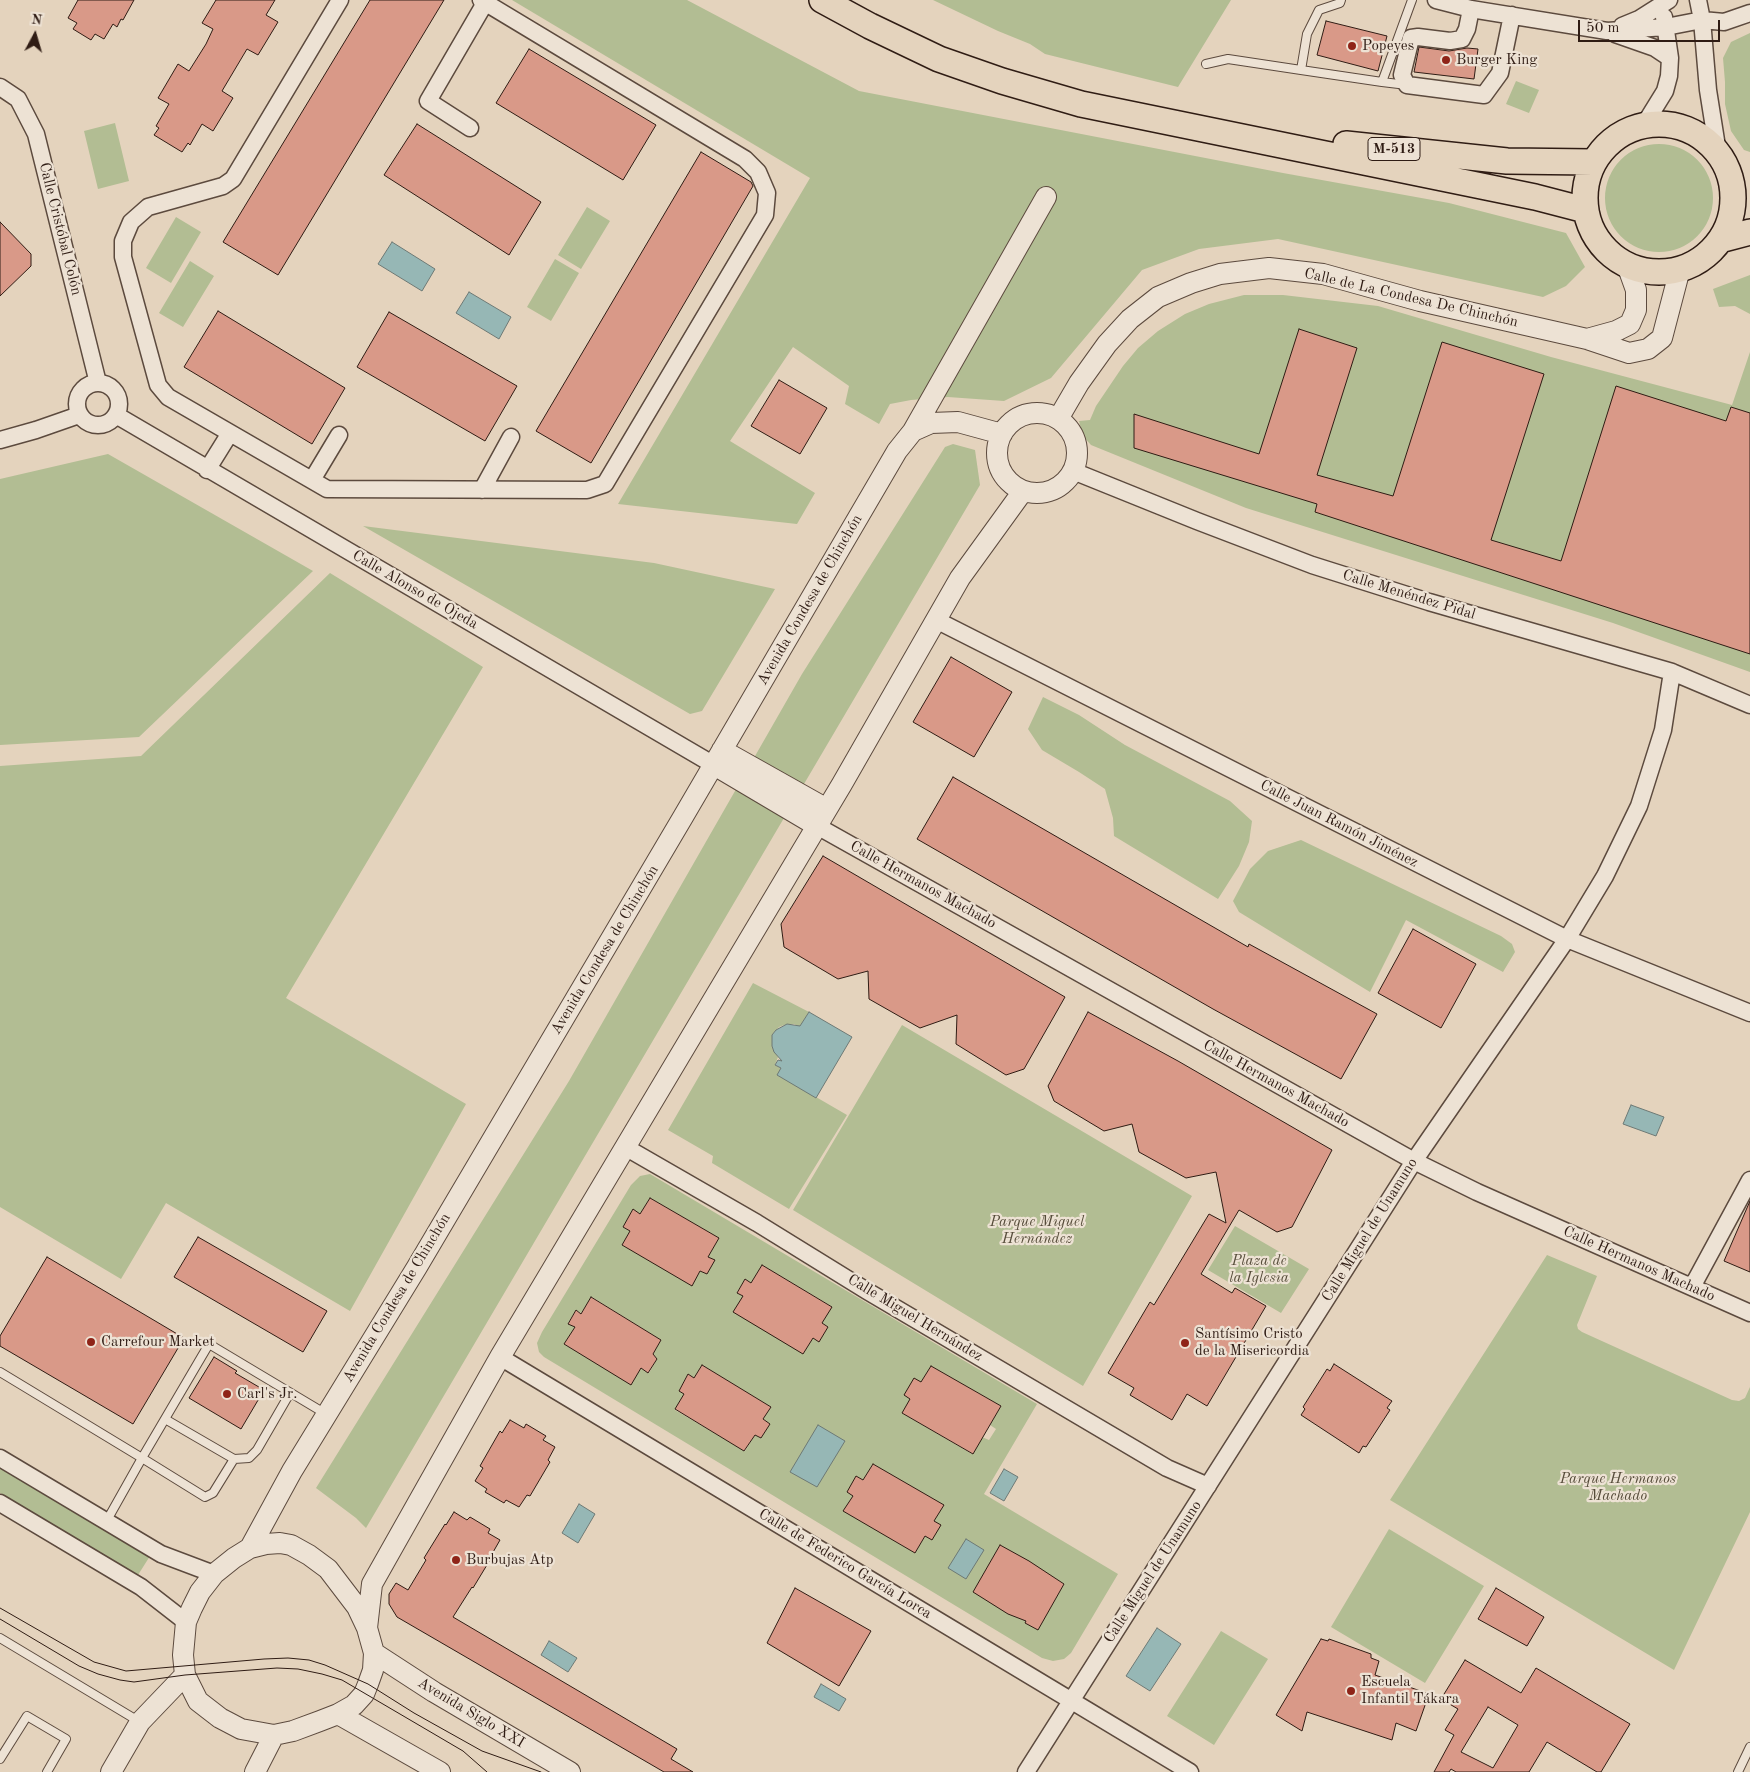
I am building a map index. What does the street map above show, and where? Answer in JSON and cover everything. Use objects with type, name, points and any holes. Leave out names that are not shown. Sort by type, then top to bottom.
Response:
[{"type":"main road","name":"M-513","points":[[822,0],[870,26],[939,59],[1002,81],[1081,104],[1535,197],[1585,210]]},
{"type":"main road","points":[[1644,125],[1668,125],[1692,132],[1706,141],[1720,157],[1730,175],[1733,192],[1730,217],[1720,240],[1699,260],[1680,269],[1657,272],[1642,270],[1627,265],[1612,256],[1599,243],[1590,227],[1585,210],[1585,186],[1593,162],[1606,145],[1624,133],[1644,125]]},
{"type":"main road","name":"M-513","points":[[1194,128],[1507,161],[1593,162]]},
{"type":"main road","points":[[1720,157],[1750,170]]},
{"type":"main road","points":[[1720,240],[1750,232]]},
{"type":"street","points":[[340,0],[233,179],[223,186],[148,207],[131,222],[123,241],[124,257],[158,385],[168,397],[327,489],[586,490],[606,484],[765,215],[767,193],[758,172],[745,159],[483,1],[428,102],[470,128]]},
{"type":"street","points":[[1436,0],[1471,9],[1607,31],[1655,48],[1670,58]]},
{"type":"street","points":[[1698,0],[1702,20],[1708,90],[1720,157]]},
{"type":"street","points":[[1644,125],[1665,90],[1670,76],[1664,1]]},
{"type":"street","points":[[1607,31],[1639,19],[1664,1]]},
{"type":"street","points":[[1471,9],[1467,29],[1462,39],[1450,41],[1418,37],[1411,38],[1402,75],[1407,85],[1484,95],[1500,73],[1512,15]]},
{"type":"street","points":[[1607,31],[1666,27],[1702,20],[1724,22],[1750,13]]},
{"type":"street","name":"Calle Cristóbal Colón","points":[[0,87],[18,99],[36,134],[98,383]]},
{"type":"street","name":"Avenida Condesa de Chinchón","points":[[250,1548],[289,1476],[427,1250],[897,451],[913,431],[1046,197]]},
{"type":"street","name":"Calle de La Condesa De Chinchón","points":[[1586,339],[1616,331],[1630,324],[1636,310],[1636,290],[1627,265]]},
{"type":"street","name":"Calle de La Condesa De Chinchón","points":[[1058,419],[1079,383],[1106,344],[1130,319],[1158,297],[1191,283],[1220,274],[1269,268],[1323,274],[1420,301],[1586,339],[1629,353],[1648,348],[1662,338],[1680,269]]},
{"type":"street","points":[[98,383],[109,386],[117,394],[119,405],[116,416],[108,423],[98,426],[87,423],[79,415],[76,405],[79,394],[87,386],[98,383]]},
{"type":"street","points":[[1033,413],[1046,414],[1058,419],[1068,427],[1074,437],[1077,448],[1077,460],[1073,471],[1066,481],[1057,488],[1046,492],[1034,494],[1013,486],[999,467],[997,456],[998,444],[1002,434],[1010,423],[1021,416],[1033,413]]},
{"type":"street","points":[[0,440],[79,415]]},
{"type":"street","name":"Calle Alonso de Ojeda","points":[[116,416],[207,470],[718,757]]},
{"type":"street","points":[[913,431],[931,423],[958,422],[1002,434]]},
{"type":"street","points":[[207,470],[230,433]]},
{"type":"street","points":[[312,480],[339,435]]},
{"type":"street","points":[[482,490],[511,436]]},
{"type":"street","name":"Calle Menéndez Pidal","points":[[1073,471],[1188,518],[1312,565],[1429,602],[1672,672],[1750,705]]},
{"type":"street","points":[[367,1628],[372,1584],[500,1357],[822,817],[960,578],[1023,491]]},
{"type":"street","name":"Calle Juan Ramón Jiménez","points":[[936,620],[1567,939],[1750,1013]]},
{"type":"street","name":"Calle Miguel de Unamuno","points":[[1026,1772],[1414,1161],[1567,939],[1605,876],[1638,806],[1663,730],[1672,672]]},
{"type":"street","points":[[718,757],[822,817]]},
{"type":"street","name":"Calle Hermanos Machado","points":[[822,817],[1414,1161],[1477,1192],[1750,1313]]},
{"type":"street","name":"Calle Miguel Hernández","points":[[625,1147],[757,1223],[867,1291],[1167,1468],[1208,1486]]},
{"type":"street","points":[[1692,1287],[1750,1180]]},
{"type":"street","name":"Calle de Federico García Lorca","points":[[500,1357],[1190,1772]]},
{"type":"street","points":[[0,1458],[161,1554],[214,1574]]},
{"type":"street","points":[[0,1503],[141,1587],[186,1622]]},
{"type":"street","points":[[280,1543],[291,1545],[310,1555],[328,1569],[357,1607],[367,1628],[374,1653],[373,1670],[364,1694],[354,1705],[338,1714],[293,1731],[274,1735],[241,1729],[220,1718],[198,1701],[185,1675],[183,1655],[186,1622],[200,1592],[214,1574],[250,1548],[280,1543]]},
{"type":"street","name":"Avenida Siglo XXI","points":[[374,1653],[434,1692],[570,1772]]},
{"type":"street","points":[[111,1772],[140,1722],[185,1675]]},
{"type":"street","points":[[338,1714],[440,1772]]},
{"type":"street","points":[[255,1772],[274,1735]]},
{"type":"lane","points":[[1301,70],[1307,34],[1319,10],[1340,3],[1341,0]]},
{"type":"lane","points":[[1382,82],[1412,0]]},
{"type":"lane","points":[[1206,64],[1228,59],[1407,85]]},
{"type":"lane","points":[[106,1522],[209,1344],[326,1415]]},
{"type":"lane","points":[[0,1372],[205,1497],[213,1493],[234,1459]]},
{"type":"lane","points":[[165,1419],[234,1459],[249,1458],[257,1450],[290,1393]]},
{"type":"lane","points":[[0,1638],[140,1722]]},
{"type":"lane","points":[[0,1758],[27,1716],[66,1739],[46,1772]]},
{"type":"lane","points":[[1738,1772],[1750,1747]]},
{"type":"green space","points":[[512,0],[687,0],[859,91],[1449,203],[1566,233],[1585,267],[1566,286],[1543,297],[1278,239],[1199,249],[1142,270],[1051,378],[1004,401],[948,397],[890,404],[879,424],[845,404],[849,386],[793,347],[730,441],[815,493],[797,524],[618,504],[810,178]]},
{"type":"green space","points":[[933,0],[1231,0],[1178,87],[1045,54],[1030,44]]},
{"type":"green space","points":[[1750,33],[1750,152],[1744,150],[1731,131],[1725,104],[1723,58],[1731,42]]},
{"type":"green space","points":[[1516,81],[1539,90],[1529,113],[1506,104]]},
{"type":"green space","points":[[115,123],[129,181],[98,189],[84,131]]},
{"type":"green space","points":[[1659,144],[1680,148],[1697,160],[1709,177],[1713,198],[1709,219],[1697,236],[1680,248],[1659,252],[1638,248],[1621,236],[1609,219],[1605,198],[1609,177],[1621,160],[1638,148]]},
{"type":"green space","points":[[587,207],[610,221],[581,269],[558,255]]},
{"type":"green space","points":[[176,217],[201,232],[171,283],[146,268]]},
{"type":"green space","points":[[555,259],[579,273],[551,321],[527,307]]},
{"type":"green space","points":[[190,261],[214,276],[183,327],[159,313]]},
{"type":"green space","points":[[1750,275],[1750,314],[1735,306],[1719,307],[1713,289]]},
{"type":"green space","points":[[1244,295],[1283,295],[1378,306],[1551,357],[1732,405],[1750,352],[1750,672],[1613,623],[1246,508],[1091,445],[1083,436],[1079,421],[1090,420],[1096,406],[1123,366],[1138,348],[1158,331],[1185,314],[1209,304]]},
{"type":"green space","points":[[953,444],[975,450],[980,485],[366,1528],[356,1518],[316,1488],[569,1081],[802,674],[945,447]]},
{"type":"green space","points":[[108,454],[313,571],[139,737],[0,745],[0,479]]},
{"type":"green space","points":[[363,526],[654,563],[775,589],[702,711],[690,714]]},
{"type":"green space","points":[[330,573],[483,667],[286,998],[466,1104],[350,1311],[166,1203],[121,1279],[0,1207],[0,766],[141,756]]},
{"type":"green space","points":[[1043,697],[1079,715],[1125,745],[1230,801],[1252,821],[1249,842],[1239,866],[1218,899],[1114,836],[1113,818],[1105,789],[1042,750],[1028,729]]},
{"type":"green space","points":[[1301,840],[1501,936],[1512,944],[1515,952],[1503,972],[1406,920],[1370,992],[1239,912],[1233,901],[1250,869],[1268,851]]},
{"type":"green space","points":[[753,983],[809,1012],[800,1027],[794,1024],[784,1025],[779,1027],[772,1035],[772,1046],[778,1057],[775,1065],[781,1068],[778,1075],[847,1115],[789,1209],[712,1163],[713,1156],[668,1130]]},
{"type":"green space","name":"Parque Miguel Hernández","points":[[902,1025],[1192,1196],[1083,1386],[793,1210]]},
{"type":"green space","points":[[650,1174],[1037,1404],[984,1494],[1118,1574],[1071,1653],[1064,1659],[1053,1661],[1042,1658],[544,1357],[539,1352],[537,1343],[542,1332],[631,1185],[640,1176]],"holes":[[[650,1198],[719,1238],[708,1257],[714,1261],[707,1274],[700,1271],[692,1285],[622,1245],[630,1231],[623,1227],[633,1210],[640,1214]],[[762,1265],[831,1306],[822,1323],[828,1327],[819,1342],[813,1338],[803,1354],[737,1292],[745,1279],[751,1283]],[[592,1297],[661,1340],[653,1354],[657,1359],[649,1373],[641,1368],[631,1384],[564,1344],[575,1327],[568,1323],[576,1310],[581,1313]],[[702,1365],[771,1407],[763,1419],[770,1424],[761,1438],[755,1435],[745,1451],[675,1410],[684,1394],[679,1390],[688,1374],[694,1378]],[[931,1366],[1001,1406],[990,1425],[996,1429],[989,1440],[982,1437],[972,1454],[902,1413]],[[873,1464],[943,1505],[915,1553],[844,1511],[853,1496],[856,1476],[863,1480]],[[1000,1545],[1064,1584],[1038,1629],[1025,1623],[1028,1619],[974,1592]]]},
{"type":"green space","name":"Plaza de la Iglesia","points":[[1235,1226],[1309,1269],[1281,1313],[1208,1270]]},
{"type":"green space","name":"Parque Hermanos Machado","points":[[1547,1255],[1597,1276],[1577,1325],[1578,1329],[1582,1332],[1732,1400],[1739,1401],[1745,1398],[1750,1387],[1750,1512],[1674,1670],[1390,1500]]},
{"type":"green space","points":[[0,1467],[150,1556],[138,1575],[0,1493]]},
{"type":"green space","points":[[1389,1529],[1484,1586],[1425,1683],[1331,1627]]},
{"type":"green space","points":[[1221,1631],[1268,1659],[1214,1745],[1167,1716]]},
{"type":"water","points":[[392,242],[435,269],[422,291],[378,264]]},
{"type":"water","points":[[469,292],[511,317],[499,339],[456,313]]},
{"type":"water","points":[[809,1012],[852,1037],[816,1098],[777,1075],[781,1068],[775,1065],[778,1060],[782,1061],[774,1052],[772,1046],[772,1035],[776,1030],[787,1024],[800,1026]]},
{"type":"water","points":[[1631,1105],[1664,1117],[1656,1136],[1623,1124]]},
{"type":"water","points":[[818,1425],[845,1441],[817,1487],[790,1472]]},
{"type":"water","points":[[1004,1469],[1018,1477],[1004,1501],[990,1493]]},
{"type":"water","points":[[579,1504],[595,1514],[578,1543],[562,1533]]},
{"type":"water","points":[[966,1539],[984,1550],[966,1579],[948,1568]]},
{"type":"water","points":[[1157,1628],[1181,1644],[1150,1691],[1126,1676]]},
{"type":"water","points":[[549,1641],[577,1658],[568,1672],[541,1655]]},
{"type":"water","points":[[821,1684],[846,1699],[839,1711],[814,1697]]},
{"type":"building","points":[[78,0],[134,0],[117,27],[113,24],[104,39],[95,34],[91,40],[73,29],[77,23],[68,18]]},
{"type":"building","points":[[216,0],[275,0],[266,15],[278,22],[258,55],[247,49],[222,91],[233,98],[213,131],[202,124],[190,145],[188,143],[182,152],[154,135],[159,128],[156,126],[169,104],[158,98],[178,64],[189,71],[206,44],[213,29],[202,23]]},
{"type":"building","points":[[370,0],[444,0],[278,275],[223,242]]},
{"type":"building","name":"Popeyes","points":[[1326,21],[1387,36],[1378,71],[1317,55]]},
{"type":"building","name":"Burger King","points":[[1419,47],[1449,51],[1467,48],[1478,49],[1474,79],[1414,72]]},
{"type":"building","points":[[529,49],[656,125],[623,180],[496,103]]},
{"type":"building","points":[[417,124],[541,202],[509,255],[384,175]]},
{"type":"building","points":[[701,152],[751,182],[753,186],[591,463],[536,431]]},
{"type":"building","points":[[0,222],[31,254],[31,266],[0,296]]},
{"type":"building","points":[[218,311],[345,388],[312,444],[184,367]]},
{"type":"building","points":[[389,312],[517,386],[485,441],[357,367]]},
{"type":"building","points":[[1299,329],[1357,348],[1317,475],[1393,496],[1442,342],[1544,374],[1491,540],[1561,561],[1616,386],[1726,421],[1731,407],[1750,413],[1750,654],[1315,512],[1317,504],[1134,448],[1134,414],[1259,454]]},
{"type":"building","points":[[779,380],[827,408],[800,454],[751,426]]},
{"type":"building","points":[[951,657],[1012,692],[974,757],[913,722]]},
{"type":"building","points":[[953,777],[1248,947],[1249,944],[1377,1014],[1341,1079],[1213,1009],[917,839]]},
{"type":"building","points":[[823,856],[1065,997],[1024,1069],[1006,1075],[956,1044],[957,1015],[920,1028],[869,999],[868,971],[838,979],[784,947],[781,924]]},
{"type":"building","points":[[1413,929],[1476,964],[1441,1028],[1378,993]]},
{"type":"building","points":[[1088,1012],[1178,1061],[1332,1150],[1292,1227],[1277,1232],[1239,1210],[1201,1274],[1232,1293],[1235,1288],[1266,1306],[1207,1406],[1187,1394],[1172,1420],[1130,1395],[1134,1388],[1108,1373],[1150,1302],[1154,1305],[1209,1214],[1226,1223],[1216,1172],[1186,1178],[1139,1152],[1132,1124],[1104,1131],[1054,1101],[1048,1086]]},
{"type":"building","points":[[650,1198],[719,1238],[708,1257],[715,1260],[707,1274],[700,1271],[692,1286],[622,1245],[630,1231],[623,1227],[633,1209],[640,1214]]},
{"type":"building","points":[[1750,1201],[1750,1272],[1724,1261]]},
{"type":"building","points":[[198,1237],[327,1311],[303,1352],[174,1277]]},
{"type":"building","name":"Carrefour Market","points":[[47,1257],[184,1338],[133,1424],[0,1346],[0,1336]]},
{"type":"building","points":[[762,1265],[832,1307],[822,1323],[828,1327],[819,1342],[813,1338],[803,1354],[733,1312],[743,1296],[737,1293],[745,1279],[751,1283]]},
{"type":"building","points":[[591,1297],[661,1340],[653,1354],[657,1359],[648,1373],[641,1368],[631,1385],[564,1344],[575,1327],[568,1324],[576,1310],[581,1314]]},
{"type":"building","name":"Carl's Jr.","points":[[214,1357],[237,1371],[235,1373],[264,1390],[241,1429],[189,1398]]},
{"type":"building","points":[[1334,1364],[1392,1401],[1387,1408],[1390,1410],[1366,1447],[1363,1446],[1359,1453],[1301,1415],[1305,1409],[1303,1407],[1327,1369],[1330,1371]]},
{"type":"building","points":[[702,1365],[771,1407],[763,1419],[770,1424],[761,1438],[755,1435],[744,1451],[675,1409],[684,1394],[679,1391],[688,1374],[694,1378]]},
{"type":"building","points":[[931,1366],[1001,1406],[973,1454],[902,1413],[910,1399],[904,1395],[914,1378],[921,1382]]},
{"type":"building","points":[[510,1420],[524,1428],[526,1424],[546,1436],[543,1440],[555,1447],[548,1460],[550,1462],[530,1496],[527,1495],[519,1507],[506,1500],[504,1503],[485,1492],[487,1489],[475,1481],[483,1468],[480,1466],[500,1431],[502,1433]]},
{"type":"building","points":[[873,1464],[944,1505],[934,1521],[941,1525],[932,1540],[925,1536],[915,1553],[843,1511],[853,1496],[847,1492],[856,1476],[863,1480]]},
{"type":"building","points":[[454,1512],[467,1520],[470,1517],[490,1529],[488,1533],[500,1540],[473,1588],[453,1617],[677,1749],[671,1759],[693,1772],[664,1772],[397,1617],[389,1604],[389,1594],[396,1583],[408,1590],[426,1560],[424,1558]]},
{"type":"building","points":[[1000,1545],[1064,1584],[1038,1630],[1025,1623],[1026,1621],[1008,1614],[973,1592]]},
{"type":"building","points":[[795,1588],[871,1631],[839,1686],[767,1643]]},
{"type":"building","points":[[1496,1588],[1544,1617],[1527,1646],[1478,1619]]},
{"type":"building","points":[[1321,1639],[1328,1641],[1329,1639],[1371,1654],[1371,1658],[1379,1661],[1375,1675],[1429,1694],[1416,1731],[1396,1723],[1392,1740],[1307,1712],[1302,1731],[1276,1715]]},
{"type":"building","points":[[1465,1660],[1521,1693],[1536,1668],[1630,1724],[1601,1772],[1597,1772],[1547,1742],[1529,1772],[1456,1772],[1451,1769],[1449,1772],[1434,1772],[1454,1735],[1445,1730],[1458,1709],[1441,1699]],"holes":[[[1488,1707],[1518,1725],[1493,1768],[1461,1752]]]},
{"type":"tram line","points":[[0,1608],[94,1662],[126,1671],[264,1659],[288,1658],[309,1660],[368,1684],[414,1713],[482,1751],[541,1772]]},
{"type":"tram line","points":[[0,1619],[79,1666],[120,1680],[134,1682],[185,1675],[277,1668],[298,1669],[342,1680],[463,1751],[487,1772]]},
{"type":"place","name":"Popeyes","points":[[1352,46]]},
{"type":"place","name":"Burger King","points":[[1446,60]]},
{"type":"place","name":"Carrefour Market","points":[[91,1342]]},
{"type":"place","name":"Santísimo Cristo de la Misericordia","points":[[1185,1343]]},
{"type":"place","name":"Carl's Jr.","points":[[227,1394]]},
{"type":"place","name":"Burbujas Atp","points":[[456,1560]]},
{"type":"place","name":"Escuela Infantil Tákara","points":[[1351,1691]]}]
